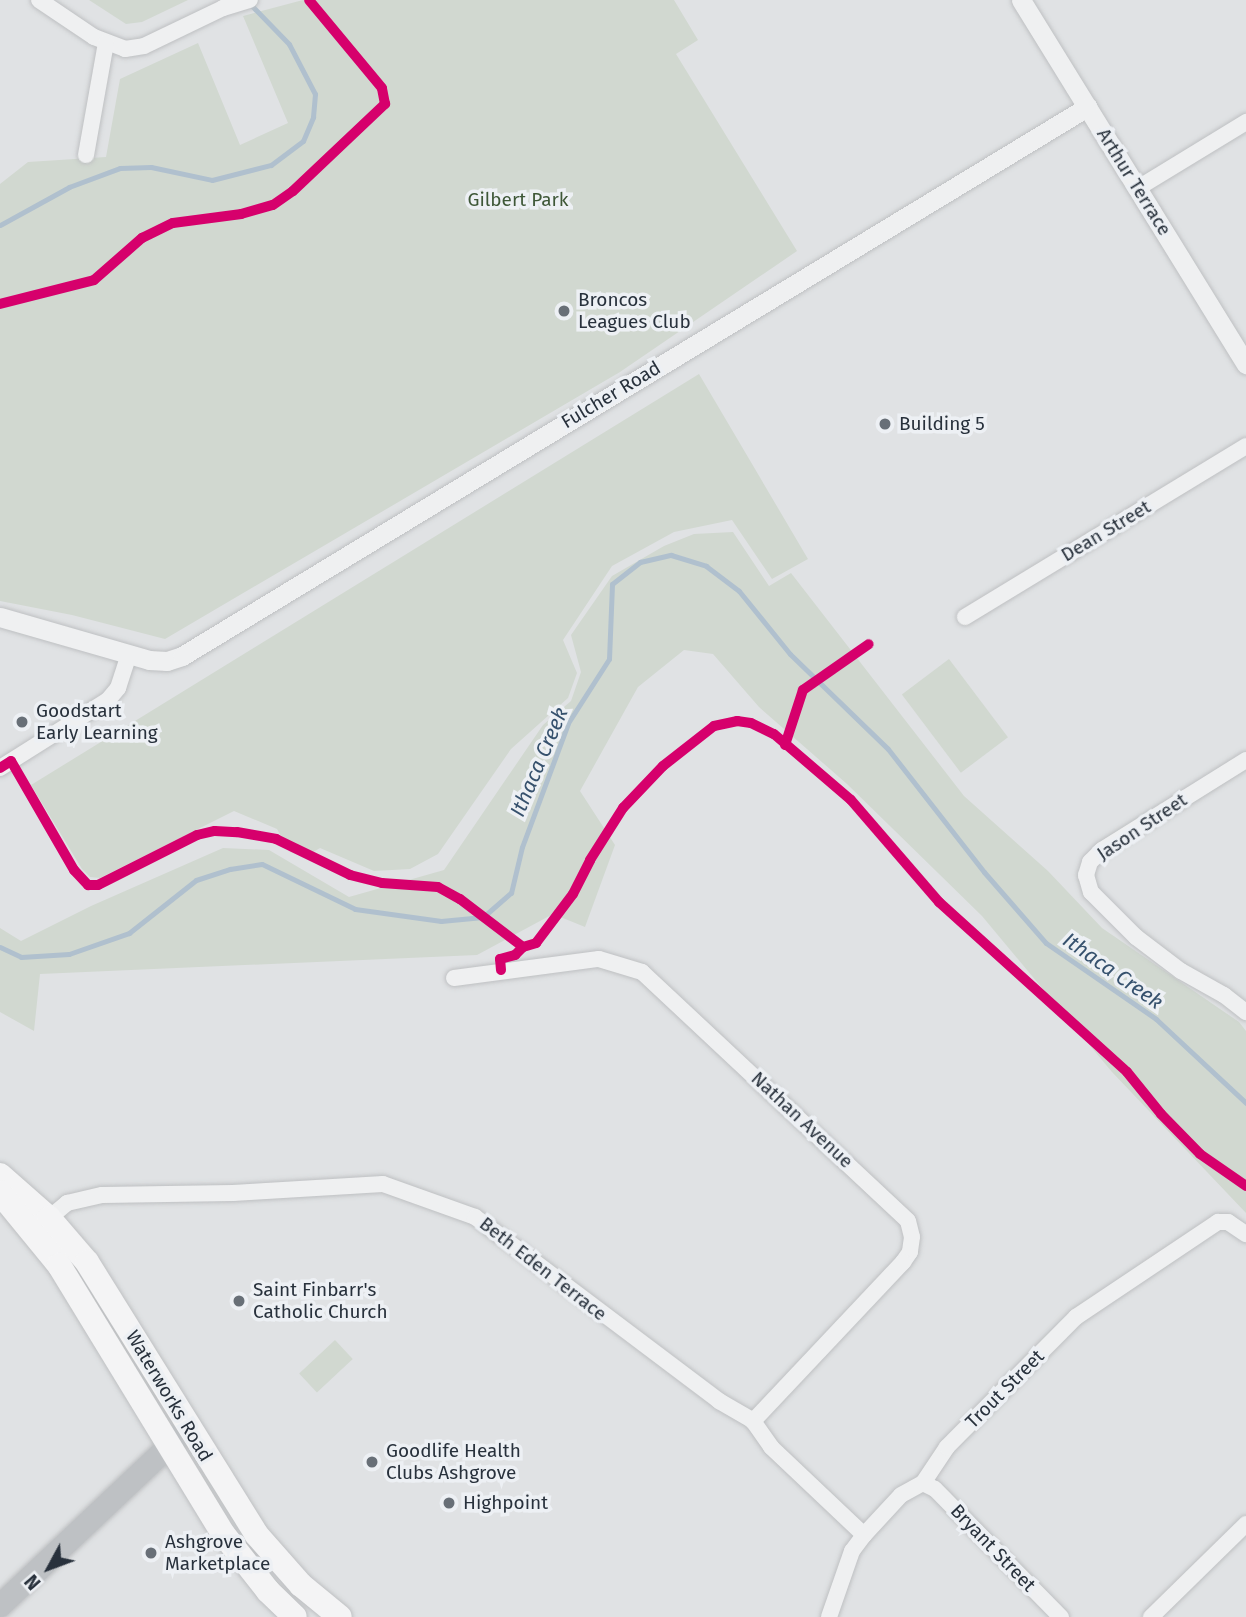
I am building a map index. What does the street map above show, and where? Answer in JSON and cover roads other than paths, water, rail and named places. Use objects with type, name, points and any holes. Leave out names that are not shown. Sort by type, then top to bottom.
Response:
[{"type":"main road","name":"Waterworks Road","points":[[0,1175],[42,1225],[97,1278],[187,1428],[263,1543],[301,1585],[340,1617]]},
{"type":"main road","name":"Waterworks Road","points":[[0,1193],[42,1225],[72,1285],[167,1444],[232,1546],[268,1591],[296,1617]]},
{"type":"main road","points":[[0,1605],[167,1444],[187,1428]]},
{"type":"street","points":[[39,0],[106,43],[116,48],[134,49],[223,8],[250,0]]},
{"type":"street","name":"Arthur Terrace","points":[[1021,0],[1246,363]]},
{"type":"street","points":[[86,155],[106,43]]},
{"type":"street","name":"Fulcher Road","points":[[0,617],[38,625],[129,655],[158,661],[188,653],[1087,107]]},
{"type":"street","points":[[1138,188],[1246,122]]},
{"type":"street","name":"Dean Street","points":[[965,617],[1246,446]]},
{"type":"street","points":[[0,768],[108,700],[118,688],[129,655]]},
{"type":"street","name":"Jason Street","points":[[1246,760],[1102,850],[1090,862],[1086,875],[1091,892],[1136,937],[1181,971],[1224,995],[1246,1012]]},
{"type":"street","name":"Nathan Avenue","points":[[454,978],[599,959],[642,972],[908,1222],[912,1237],[910,1252],[903,1262],[753,1421]]},
{"type":"street","name":"Beth Eden Terrace","points":[[42,1225],[72,1200],[102,1195],[233,1193],[383,1184],[475,1217],[719,1401],[753,1421],[771,1447],[864,1535]]},
{"type":"street","name":"Trout Street","points":[[829,1617],[852,1551],[864,1535],[901,1495],[923,1483],[947,1447],[1076,1317],[1218,1222],[1228,1222],[1243,1231]]},
{"type":"street","name":"Bryant Street","points":[[923,1483],[935,1489],[1061,1617]]},
{"type":"street","points":[[1151,1617],[1246,1524]]},
{"type":"waterway","name":"Ithaca Creek","points":[[0,225],[69,187],[120,168],[151,167],[212,180],[271,165],[303,141],[313,117],[315,94],[289,44],[253,7]]},
{"type":"waterway","name":"Ithaca Creek","points":[[0,947],[21,957],[69,954],[129,933],[196,880],[230,869],[262,864],[355,909],[441,921],[483,917],[511,893],[522,847],[568,723],[609,659],[612,584],[640,562],[671,555],[706,566],[739,591],[790,654],[888,749],[984,872],[1046,943],[1156,1019],[1246,1103]]},
{"type":"place","name":"Broncos Leagues Club","points":[[564,311]]},
{"type":"place","name":"Building 5","points":[[885,424]]},
{"type":"place","name":"Goodstart Early Learning","points":[[22,722]]},
{"type":"place","name":"Saint Finbarr's Catholic Church","points":[[239,1301]]},
{"type":"place","name":"Goodlife Health Clubs Ashgrove","points":[[372,1462]]},
{"type":"place","name":"Highpoint","points":[[449,1503]]},
{"type":"place","name":"Ashgrove Marketplace","points":[[151,1553]]},
{"type":"park label","name":"Gilbert Park","points":[[518,200]]}]
